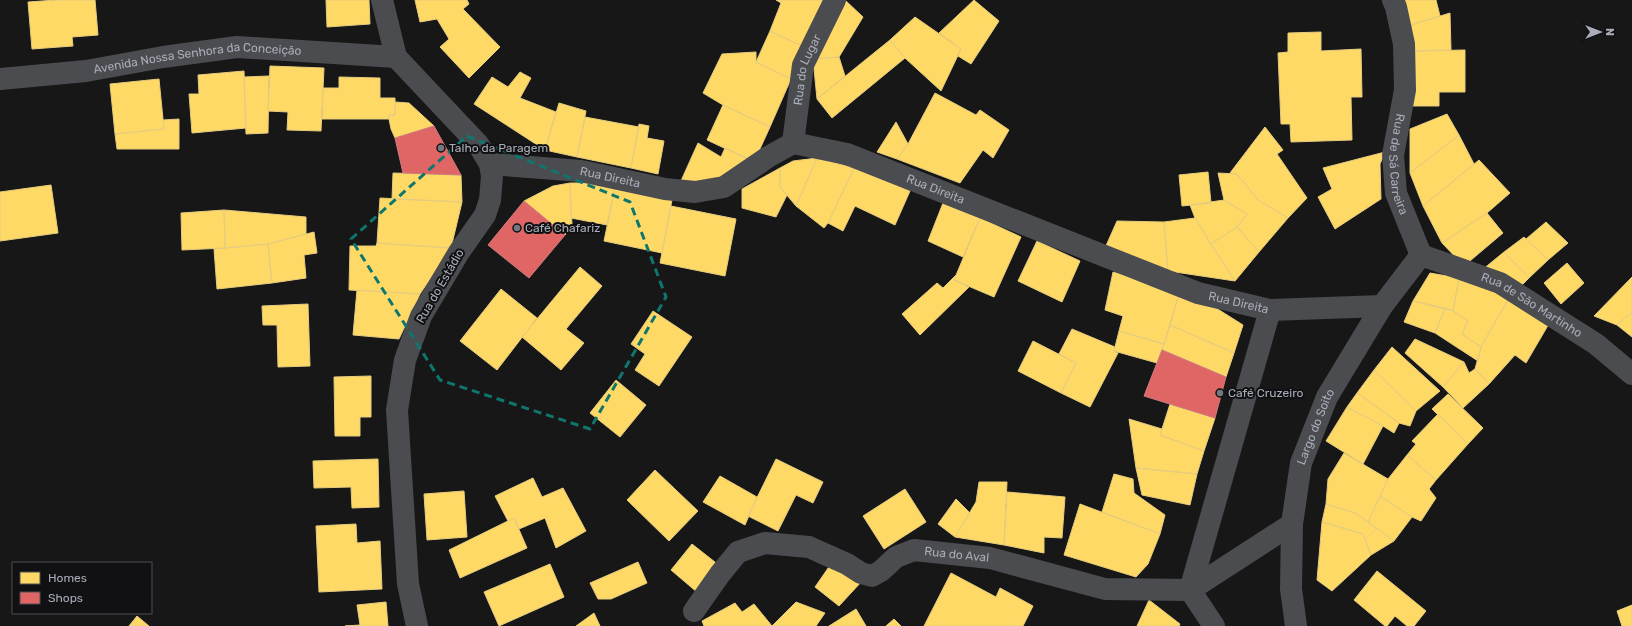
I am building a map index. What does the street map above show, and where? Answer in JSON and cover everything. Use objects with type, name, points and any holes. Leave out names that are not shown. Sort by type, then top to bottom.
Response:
[{"type":"street","points":[[382,0],[396,57]]},
{"type":"street","name":"Rua do Lugar","points":[[792,143],[803,65],[835,0]]},
{"type":"street","name":"Rua de Sá Carreira","points":[[1393,0],[1396,7],[1404,44],[1405,82],[1405,90],[1393,155],[1396,193],[1421,255]]},
{"type":"street","name":"Avenida Nossa Senhora da Conceição","points":[[0,79],[86,71],[163,57],[237,46],[396,57]]},
{"type":"street","name":"Rua do Estádio","points":[[396,57],[473,139],[490,164],[492,176],[492,189],[485,216],[459,252],[421,316],[404,360],[397,410],[408,584],[417,626]]},
{"type":"street","name":"Rua Direita","points":[[490,164],[581,171],[665,189],[695,192],[724,187],[768,157],[792,143],[847,154],[1198,292],[1270,310],[1382,306]]},
{"type":"street","name":"Largo do Soito","points":[[1296,626],[1291,589],[1292,524],[1301,463],[1327,397],[1382,306],[1421,255]]},
{"type":"street","name":"Rua de São Martinho","points":[[1421,255],[1500,283],[1596,344],[1632,374]]},
{"type":"street","points":[[1214,626],[1190,590],[1270,310]]},
{"type":"street","points":[[1190,590],[1292,524]]},
{"type":"street","name":"Rua do Aval","points":[[694,611],[720,574],[738,552],[766,543],[809,547],[847,564],[861,573],[872,576],[881,571],[896,557],[914,550],[990,558],[1105,589],[1190,590]]},
{"type":"highlighted area","points":[[467,136],[630,202],[666,297],[590,429],[440,380],[351,239]]},
{"type":"building: Homes","points":[[95,0],[98,35],[72,37],[73,46],[32,49],[28,2]]},
{"type":"building: Homes","points":[[326,0],[369,0],[370,24],[327,27]]},
{"type":"building: Homes","points":[[415,0],[467,0],[469,4],[463,9],[500,47],[469,78],[440,47],[449,39],[437,19],[420,22]]},
{"type":"building: Homes","points":[[776,0],[828,0],[804,47],[770,31],[781,3]]},
{"type":"building: Homes","points":[[845,0],[863,17],[839,57],[813,59]]},
{"type":"building: Homes","points":[[974,0],[999,21],[971,64],[958,56],[961,49],[939,33]]},
{"type":"building: Homes","points":[[1402,0],[1436,0],[1440,16],[1411,25]]},
{"type":"building: Homes","points":[[1450,13],[1451,50],[1413,51],[1411,25]]},
{"type":"building: Homes","points":[[915,17],[961,49],[941,91],[905,58],[890,40]]},
{"type":"building: Homes","points":[[770,31],[804,47],[791,79],[756,62]]},
{"type":"building: Homes","points":[[1321,32],[1321,51],[1361,49],[1362,97],[1351,97],[1352,140],[1291,142],[1290,124],[1281,124],[1278,53],[1288,52],[1288,33]]},
{"type":"building: Homes","points":[[890,40],[905,58],[832,118],[817,99]]},
{"type":"building: Homes","points":[[1465,50],[1465,92],[1439,92],[1439,106],[1410,106],[1413,51]]},
{"type":"building: Homes","points":[[756,52],[756,62],[791,79],[770,127],[723,105],[703,93],[722,54]]},
{"type":"building: Homes","points":[[839,57],[845,76],[817,99],[813,59]]},
{"type":"building: Homes","points":[[270,66],[324,68],[321,131],[287,130],[288,112],[268,111]]},
{"type":"building: Homes","points":[[244,71],[246,128],[192,133],[189,94],[199,94],[198,75]]},
{"type":"building: Homes","points":[[520,72],[531,78],[520,98],[556,112],[545,150],[474,104],[492,77],[508,87]]},
{"type":"building: Homes","points":[[269,76],[268,133],[246,134],[244,77]]},
{"type":"building: Homes","points":[[339,77],[380,78],[380,98],[395,98],[395,115],[389,115],[389,119],[322,119],[323,88],[339,88]]},
{"type":"building: Homes","points":[[159,79],[164,129],[115,134],[110,84]]},
{"type":"building: Homes","points":[[935,93],[976,115],[980,110],[1009,130],[993,158],[983,150],[960,183],[897,159],[908,144]]},
{"type":"building: Homes","points":[[395,102],[409,103],[434,126],[395,138],[391,129],[389,115],[395,115]]},
{"type":"building: Homes","points":[[559,103],[586,111],[577,157],[545,150]]},
{"type":"building: Homes","points":[[723,105],[770,127],[754,162],[707,140]]},
{"type":"building: Homes","points":[[1447,114],[1459,135],[1410,173],[1410,129]]},
{"type":"building: Homes","points":[[585,117],[639,127],[631,168],[577,157]]},
{"type":"building: Homes","points":[[179,119],[179,149],[117,149],[115,134],[164,129],[163,120]]},
{"type":"building: Homes","points":[[896,122],[908,144],[897,159],[877,152]]},
{"type":"building: Homes","points":[[639,124],[649,126],[647,138],[664,141],[658,174],[631,168]]},
{"type":"building: Homes","points":[[1265,127],[1283,150],[1277,154],[1307,198],[1288,218],[1258,200],[1237,174],[1230,173]]},
{"type":"building: Homes","points":[[1459,135],[1474,164],[1423,206],[1410,173]]},
{"type":"building: Homes","points":[[698,143],[721,157],[725,148],[749,159],[745,167],[708,183],[680,183]]},
{"type":"building: Homes","points":[[1385,152],[1380,164],[1381,199],[1335,229],[1318,197],[1332,189],[1323,168]]},
{"type":"building: Homes","points":[[817,158],[796,206],[780,187],[780,168],[793,161]]},
{"type":"building: Homes","points":[[817,158],[854,168],[828,223],[824,228],[796,206]]},
{"type":"building: Homes","points":[[1479,160],[1510,193],[1487,213],[1442,243],[1423,206]]},
{"type":"building: Homes","points":[[780,168],[780,187],[787,195],[776,217],[742,208],[742,189]]},
{"type":"building: Homes","points":[[854,168],[910,191],[895,225],[855,206],[843,231],[828,223]]},
{"type":"building: Homes","points":[[1208,172],[1211,203],[1182,206],[1179,175]]},
{"type":"building: Homes","points":[[393,173],[461,175],[462,202],[392,199]]},
{"type":"building: Homes","points":[[1218,173],[1237,174],[1258,200],[1288,218],[1259,252],[1237,227],[1247,214],[1224,200]]},
{"type":"building: Homes","points":[[570,183],[572,225],[565,235],[524,201],[553,186]]},
{"type":"building: Homes","points":[[570,183],[591,183],[615,188],[607,225],[571,218]]},
{"type":"building: Homes","points":[[51,185],[58,233],[0,241],[0,192]]},
{"type":"building: Homes","points":[[615,188],[672,200],[662,253],[604,241]]},
{"type":"building: Homes","points":[[380,198],[462,202],[451,248],[377,243]]},
{"type":"building: Homes","points":[[1224,200],[1247,214],[1237,227],[1211,244],[1195,218],[1190,205]]},
{"type":"building: Homes","points":[[943,203],[980,218],[963,257],[928,241]]},
{"type":"building: Homes","points":[[671,206],[736,219],[725,276],[660,263]]},
{"type":"building: Homes","points":[[224,210],[225,248],[182,250],[181,213]]},
{"type":"building: Homes","points":[[224,210],[306,217],[306,234],[268,244],[225,248]]},
{"type":"building: Homes","points":[[1487,213],[1503,233],[1464,266],[1442,243]]},
{"type":"building: Homes","points":[[980,218],[1021,237],[994,297],[954,280]]},
{"type":"building: Homes","points":[[1195,218],[1235,281],[1168,271],[1164,222]]},
{"type":"building: Homes","points":[[1117,221],[1164,222],[1168,271],[1105,248]]},
{"type":"building: Homes","points":[[1546,222],[1568,243],[1548,260],[1526,239]]},
{"type":"building: Homes","points":[[1237,227],[1259,252],[1235,281],[1211,244]]},
{"type":"building: Homes","points":[[314,232],[317,253],[304,255],[306,278],[272,283],[268,244]]},
{"type":"building: Homes","points":[[1524,237],[1548,260],[1529,278],[1504,252]]},
{"type":"building: Homes","points":[[1037,241],[1080,261],[1062,302],[1018,281]]},
{"type":"building: Homes","points":[[377,243],[451,248],[420,294],[349,290],[350,246],[376,246]]},
{"type":"building: Homes","points":[[268,244],[272,283],[217,289],[214,249]]},
{"type":"building: Homes","points":[[1504,252],[1529,278],[1515,292],[1482,270]]},
{"type":"building: Homes","points":[[1567,263],[1584,283],[1561,304],[1544,283]]},
{"type":"building: Homes","points":[[580,267],[602,286],[566,329],[584,343],[561,370],[522,337]]},
{"type":"building: Homes","points":[[1113,272],[1180,290],[1164,344],[1119,331],[1123,316],[1105,310]]},
{"type":"building: Homes","points":[[1430,273],[1459,278],[1453,311],[1413,301]]},
{"type":"building: Homes","points":[[956,275],[954,280],[969,287],[920,335],[902,314],[937,283],[943,288]]},
{"type":"building: Homes","points":[[1632,277],[1632,312],[1617,325],[1594,316]]},
{"type":"building: Homes","points":[[1459,278],[1509,298],[1481,347],[1462,334],[1468,321],[1453,311]]},
{"type":"building: Homes","points":[[501,289],[537,318],[497,370],[460,341]]},
{"type":"building: Homes","points":[[357,290],[420,294],[399,339],[353,335]]},
{"type":"building: Homes","points":[[1180,290],[1205,301],[1243,325],[1234,353],[1170,325]]},
{"type":"building: Homes","points":[[1509,298],[1550,322],[1526,363],[1515,355],[1489,384],[1475,369],[1481,347]]},
{"type":"building: Homes","points":[[1413,301],[1445,308],[1435,333],[1404,322]]},
{"type":"building: Homes","points":[[308,304],[310,366],[278,367],[277,325],[263,325],[262,306]]},
{"type":"building: Homes","points":[[1445,308],[1453,311],[1468,321],[1462,334],[1481,347],[1478,361],[1435,333]]},
{"type":"building: Homes","points":[[653,311],[692,337],[659,386],[635,370],[645,354],[631,344]]},
{"type":"building: Homes","points":[[1632,312],[1632,337],[1617,325]]},
{"type":"building: Homes","points":[[1170,325],[1234,353],[1226,377],[1162,350]]},
{"type":"building: Homes","points":[[1072,329],[1115,347],[1114,351],[1118,353],[1090,407],[1061,393],[1076,363],[1059,354]]},
{"type":"building: Homes","points":[[1119,331],[1164,344],[1157,363],[1114,351]]},
{"type":"building: Homes","points":[[1415,339],[1464,362],[1443,387],[1405,353]]},
{"type":"building: Homes","points":[[1033,341],[1076,363],[1061,393],[1018,371]]},
{"type":"building: Homes","points":[[1392,347],[1440,391],[1416,411],[1374,370]]},
{"type":"building: Homes","points":[[1464,362],[1469,373],[1475,369],[1489,384],[1463,408],[1443,387]]},
{"type":"building: Homes","points":[[1374,370],[1416,411],[1410,426],[1399,423],[1357,393]]},
{"type":"building: Homes","points":[[371,376],[371,417],[360,417],[360,436],[335,436],[334,377]]},
{"type":"building: Homes","points":[[616,380],[646,405],[620,437],[590,413]]},
{"type":"building: Homes","points":[[1357,393],[1399,423],[1394,433],[1347,407]]},
{"type":"building: Homes","points":[[1448,394],[1483,428],[1468,444],[1432,409]]},
{"type":"building: Homes","points":[[1170,404],[1215,418],[1204,451],[1160,435]]},
{"type":"building: Homes","points":[[1347,407],[1383,426],[1363,464],[1326,441]]},
{"type":"building: Homes","points":[[1438,414],[1468,444],[1436,480],[1407,455],[1416,444],[1412,441]]},
{"type":"building: Homes","points":[[1129,419],[1162,429],[1160,435],[1204,451],[1197,474],[1136,468]]},
{"type":"building: Homes","points":[[1344,453],[1388,479],[1368,522],[1355,513],[1326,504],[1328,479]]},
{"type":"building: Homes","points":[[1407,455],[1436,480],[1429,489],[1436,498],[1421,521],[1412,517],[1380,496],[1388,479]]},
{"type":"building: Homes","points":[[378,459],[379,507],[352,508],[351,487],[314,488],[313,461]]},
{"type":"building: Homes","points":[[776,459],[823,482],[813,503],[796,495],[778,531],[748,516]]},
{"type":"building: Homes","points":[[1136,468],[1197,474],[1190,505],[1142,495]]},
{"type":"building: Homes","points":[[655,470],[698,511],[669,541],[627,500]]},
{"type":"building: Homes","points":[[1114,474],[1133,479],[1134,493],[1165,515],[1160,534],[1102,512]]},
{"type":"building: Homes","points":[[720,476],[757,497],[745,525],[703,502]]},
{"type":"building: Homes","points":[[533,478],[542,497],[563,488],[586,531],[556,548],[545,518],[519,529],[514,518],[508,521],[495,496]]},
{"type":"building: Homes","points":[[979,482],[1007,482],[1004,545],[955,537],[976,502]]},
{"type":"building: Homes","points":[[905,489],[926,522],[884,549],[863,516]]},
{"type":"building: Homes","points":[[464,491],[467,537],[427,540],[424,494]]},
{"type":"building: Homes","points":[[1007,492],[1065,497],[1062,538],[1044,537],[1044,553],[1004,545]]},
{"type":"building: Homes","points":[[1380,496],[1412,517],[1394,541],[1368,522]]},
{"type":"building: Homes","points":[[956,499],[970,513],[955,537],[938,524]]},
{"type":"building: Homes","points":[[1080,504],[1160,534],[1148,564],[1136,577],[1064,555]]},
{"type":"building: Homes","points":[[1326,504],[1355,513],[1377,528],[1365,540],[1363,534],[1322,522]]},
{"type":"building: Homes","points":[[514,518],[527,548],[460,578],[449,550]]},
{"type":"building: Homes","points":[[1322,522],[1363,534],[1371,555],[1332,591],[1317,580]]},
{"type":"building: Homes","points":[[356,524],[357,543],[380,541],[382,589],[319,592],[316,526]]},
{"type":"building: Homes","points":[[1377,528],[1394,541],[1371,555],[1365,540]]},
{"type":"building: Homes","points":[[692,544],[720,566],[698,593],[671,570]]},
{"type":"building: Homes","points":[[833,561],[863,580],[839,606],[815,587]]},
{"type":"building: Homes","points":[[638,562],[647,583],[611,599],[598,599],[590,583]]},
{"type":"building: Homes","points":[[550,564],[564,597],[499,626],[484,592]]},
{"type":"building: Homes","points":[[1377,571],[1426,611],[1414,626],[1407,626],[1395,616],[1387,626],[1385,626],[1354,600]]},
{"type":"building: Homes","points":[[951,573],[996,597],[1000,588],[1033,606],[1023,626],[924,626]]},
{"type":"building: Homes","points":[[1149,600],[1180,624],[1179,626],[1137,626]]},
{"type":"building: Homes","points":[[386,602],[388,626],[345,626],[360,625],[357,605]]},
{"type":"building: Homes","points":[[796,602],[825,613],[816,626],[772,626]]},
{"type":"building: Homes","points":[[735,603],[742,612],[754,604],[772,626],[704,626],[702,621]]},
{"type":"building: Homes","points":[[1632,605],[1632,626],[1622,626],[1617,611]]},
{"type":"building: Homes","points":[[856,609],[866,626],[829,626]]},
{"type":"building: Homes","points":[[594,613],[600,626],[576,626]]},
{"type":"building: Homes","points":[[137,616],[149,626],[129,626]]},
{"type":"building: Homes","points":[[894,619],[901,626],[886,626]]},
{"type":"building: Shops","points":[[434,126],[461,175],[403,173],[395,138]]},
{"type":"building: Shops","points":[[524,201],[565,235],[529,278],[488,245]]},
{"type":"building: Shops","points":[[1162,350],[1226,377],[1215,418],[1144,396]]},
{"type":"place","name":"Talho da Paragem","points":[[441,148]]},
{"type":"place","name":"Café Chafariz","points":[[517,228]]},
{"type":"place","name":"Café Cruzeiro","points":[[1220,393]]}]
